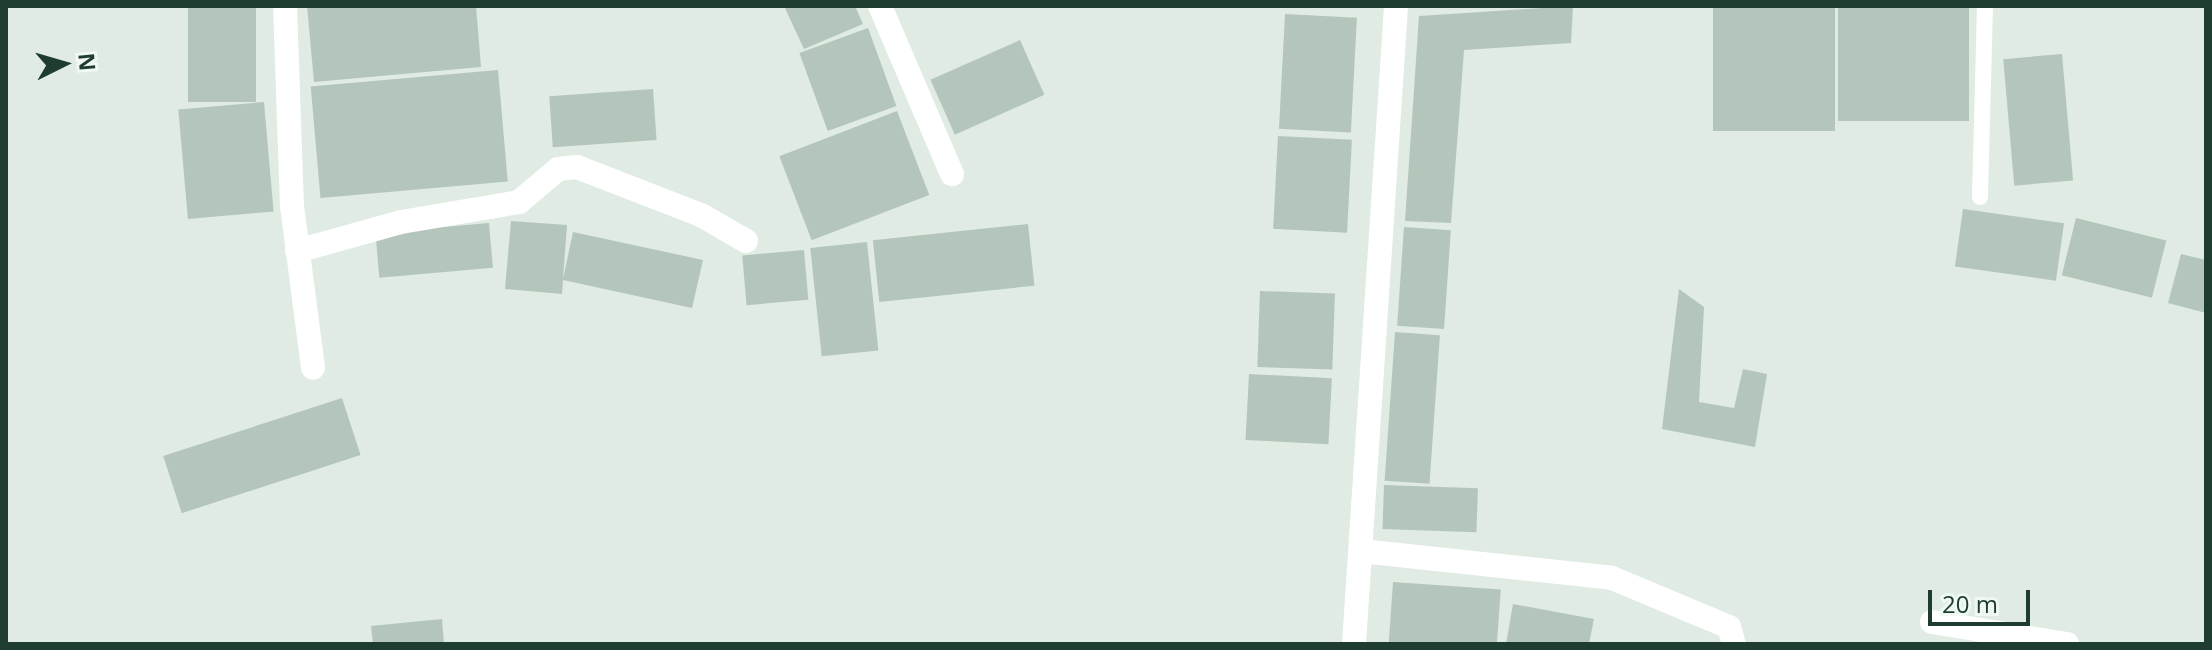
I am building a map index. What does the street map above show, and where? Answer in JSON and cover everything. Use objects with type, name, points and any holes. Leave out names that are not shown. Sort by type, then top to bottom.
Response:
[{"type":"street","points":[[285,6],[297,251],[313,368]]},
{"type":"street","points":[[880,6],[952,174]]},
{"type":"street","points":[[1354,644],[1396,6]]},
{"type":"street","points":[[297,251],[401,222],[519,202],[558,169],[577,167],[701,215],[746,241]]},
{"type":"street","points":[[1361,551],[1612,578],[1729,627],[1734,644]]},
{"type":"street","points":[[1932,622],[2067,644]]},
{"type":"lane","points":[[1980,197],[1985,6]]},
{"type":"building","points":[[188,6],[256,6],[256,102],[188,102]]},
{"type":"building","points":[[307,6],[476,6],[481,67],[314,82]]},
{"type":"building","points":[[784,6],[855,6],[863,24],[804,49]]},
{"type":"building","points":[[1573,6],[1571,43],[1464,50],[1451,223],[1405,221],[1419,16]]},
{"type":"building","points":[[1713,6],[1835,6],[1835,131],[1713,131]]},
{"type":"building","points":[[1838,6],[1969,6],[1969,121],[1838,121]]},
{"type":"building","points":[[1285,14],[1357,18],[1351,133],[1279,129]]},
{"type":"building","points":[[868,28],[896,106],[828,131],[799,53]]},
{"type":"building","points":[[1020,40],[1044,95],[955,135],[930,80]]},
{"type":"building","points":[[2062,54],[2073,181],[2014,186],[2003,59]]},
{"type":"building","points":[[498,70],[508,182],[320,198],[311,86]]},
{"type":"building","points":[[653,89],[657,140],[553,147],[549,96]]},
{"type":"building","points":[[264,102],[274,212],[188,219],[178,109]]},
{"type":"building","points":[[897,111],[929,195],[812,240],[779,156]]},
{"type":"building","points":[[1278,136],[1352,140],[1347,233],[1273,229]]},
{"type":"building","points":[[1963,209],[2064,223],[2056,281],[1955,266]]},
{"type":"building","points":[[2076,218],[2166,240],[2152,298],[2062,275]]},
{"type":"building","points":[[511,221],[567,225],[563,279],[573,232],[703,260],[692,308],[563,280],[562,294],[505,289]]},
{"type":"building","points":[[489,223],[493,268],[379,278],[375,233]]},
{"type":"building","points":[[1028,224],[1034,286],[879,302],[873,240]]},
{"type":"building","points":[[1404,227],[1451,230],[1444,329],[1397,326]]},
{"type":"building","points":[[867,242],[878,350],[822,356],[810,248]]},
{"type":"building","points":[[804,250],[808,300],[747,305],[742,255]]},
{"type":"building","points":[[2181,254],[2206,260],[2206,313],[2168,303]]},
{"type":"building","points":[[1679,289],[1704,307],[1699,402],[1734,408],[1743,369],[1767,374],[1755,447],[1662,429]]},
{"type":"building","points":[[1260,291],[1335,294],[1332,370],[1257,367]]},
{"type":"building","points":[[1395,332],[1440,335],[1429,484],[1385,481]]},
{"type":"building","points":[[1249,374],[1332,378],[1328,444],[1246,440]]},
{"type":"building","points":[[342,398],[361,455],[182,513],[163,456]]},
{"type":"building","points":[[1384,485],[1478,488],[1476,532],[1382,529]]},
{"type":"building","points":[[1393,582],[1501,590],[1497,644],[1389,644]]},
{"type":"building","points":[[1513,604],[1594,619],[1589,644],[1506,644]]},
{"type":"building","points":[[442,619],[444,644],[373,644],[371,626]]}]
